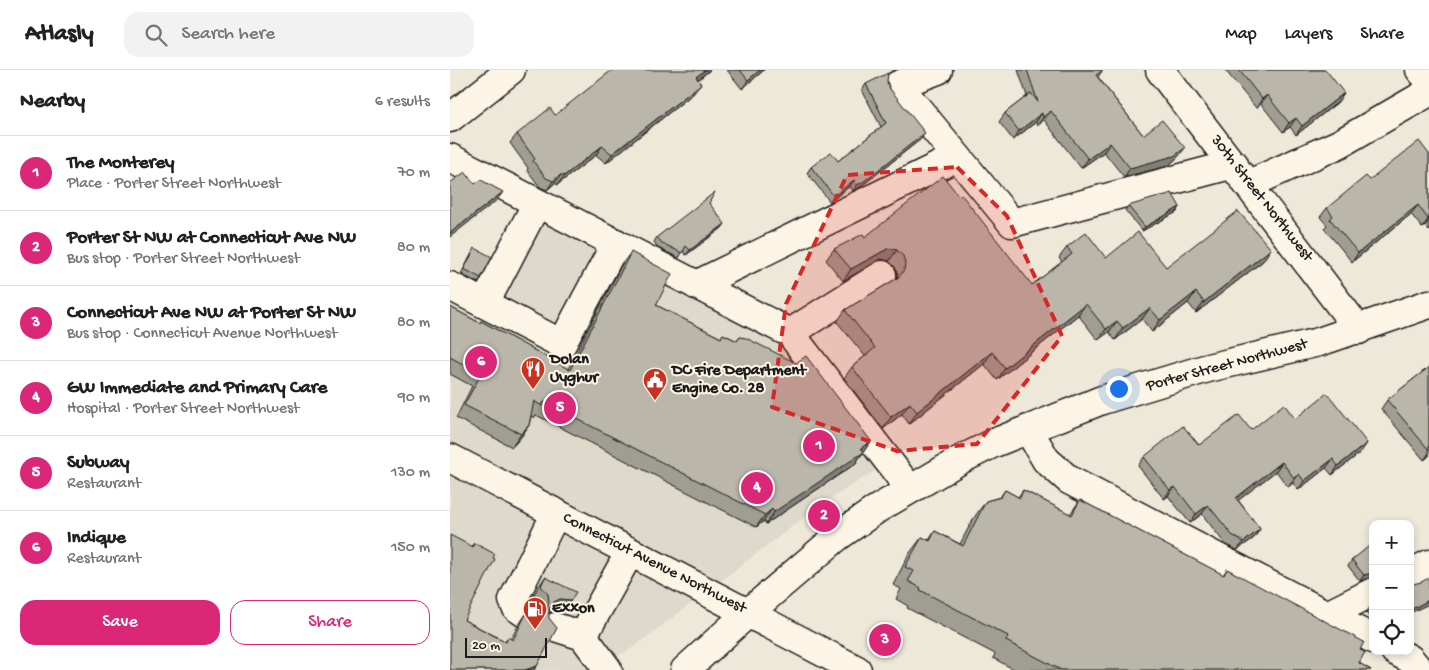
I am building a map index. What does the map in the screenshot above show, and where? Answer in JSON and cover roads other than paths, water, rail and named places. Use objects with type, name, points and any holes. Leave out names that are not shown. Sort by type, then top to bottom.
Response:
[{"type":"street","points":[[450,118],[511,70]]},
{"type":"street","points":[[938,70],[898,85],[1012,223],[1242,174],[1339,144],[1429,92]]},
{"type":"street","name":"30th Street Northwest","points":[[1160,70],[1242,174],[1359,330]]},
{"type":"street","points":[[1420,70],[1429,80]]},
{"type":"street","points":[[696,284],[957,157]]},
{"type":"street","points":[[450,158],[790,333],[909,488]]},
{"type":"street","points":[[485,303],[537,203]]},
{"type":"street","points":[[450,286],[562,344],[616,244]]},
{"type":"street","points":[[790,333],[882,275]]},
{"type":"street","name":"Porter Street Northwest","points":[[685,670],[837,537],[909,488],[962,459],[1028,428],[1102,400],[1154,384],[1359,330],[1429,304]]},
{"type":"street","points":[[1028,428],[1046,460],[1069,480],[1369,638]]},
{"type":"street","name":"Connecticut Avenue Northwest","points":[[450,458],[857,670]]},
{"type":"street","points":[[525,612],[516,607],[513,600],[556,513]]},
{"type":"street","points":[[582,636],[630,552]]},
{"type":"street","points":[[1414,572],[1429,564]]},
{"type":"street","points":[[1327,615],[1369,594]]},
{"type":"street","points":[[555,627],[582,636],[608,670]]},
{"type":"street","points":[[1402,655],[1410,659],[1418,670]]},
{"type":"place","name":"Indique","points":[[481,362]]},
{"type":"place","name":"Dolan Uyghur","points":[[533,390]]},
{"type":"place","name":"DC Fire Department Engine Co. 28","points":[[655,401]]},
{"type":"place","name":"Subway","points":[[560,408]]},
{"type":"place","name":"The Monterey","points":[[819,446]]},
{"type":"place","name":"GW Immediate and Primary Care","points":[[757,488]]},
{"type":"place","name":"Porter St NW at Connecticut Ave NW","points":[[824,516]]},
{"type":"place","name":"Exxon","points":[[535,630]]},
{"type":"place","name":"Connecticut Ave NW at Porter St NW","points":[[885,640]]}]
